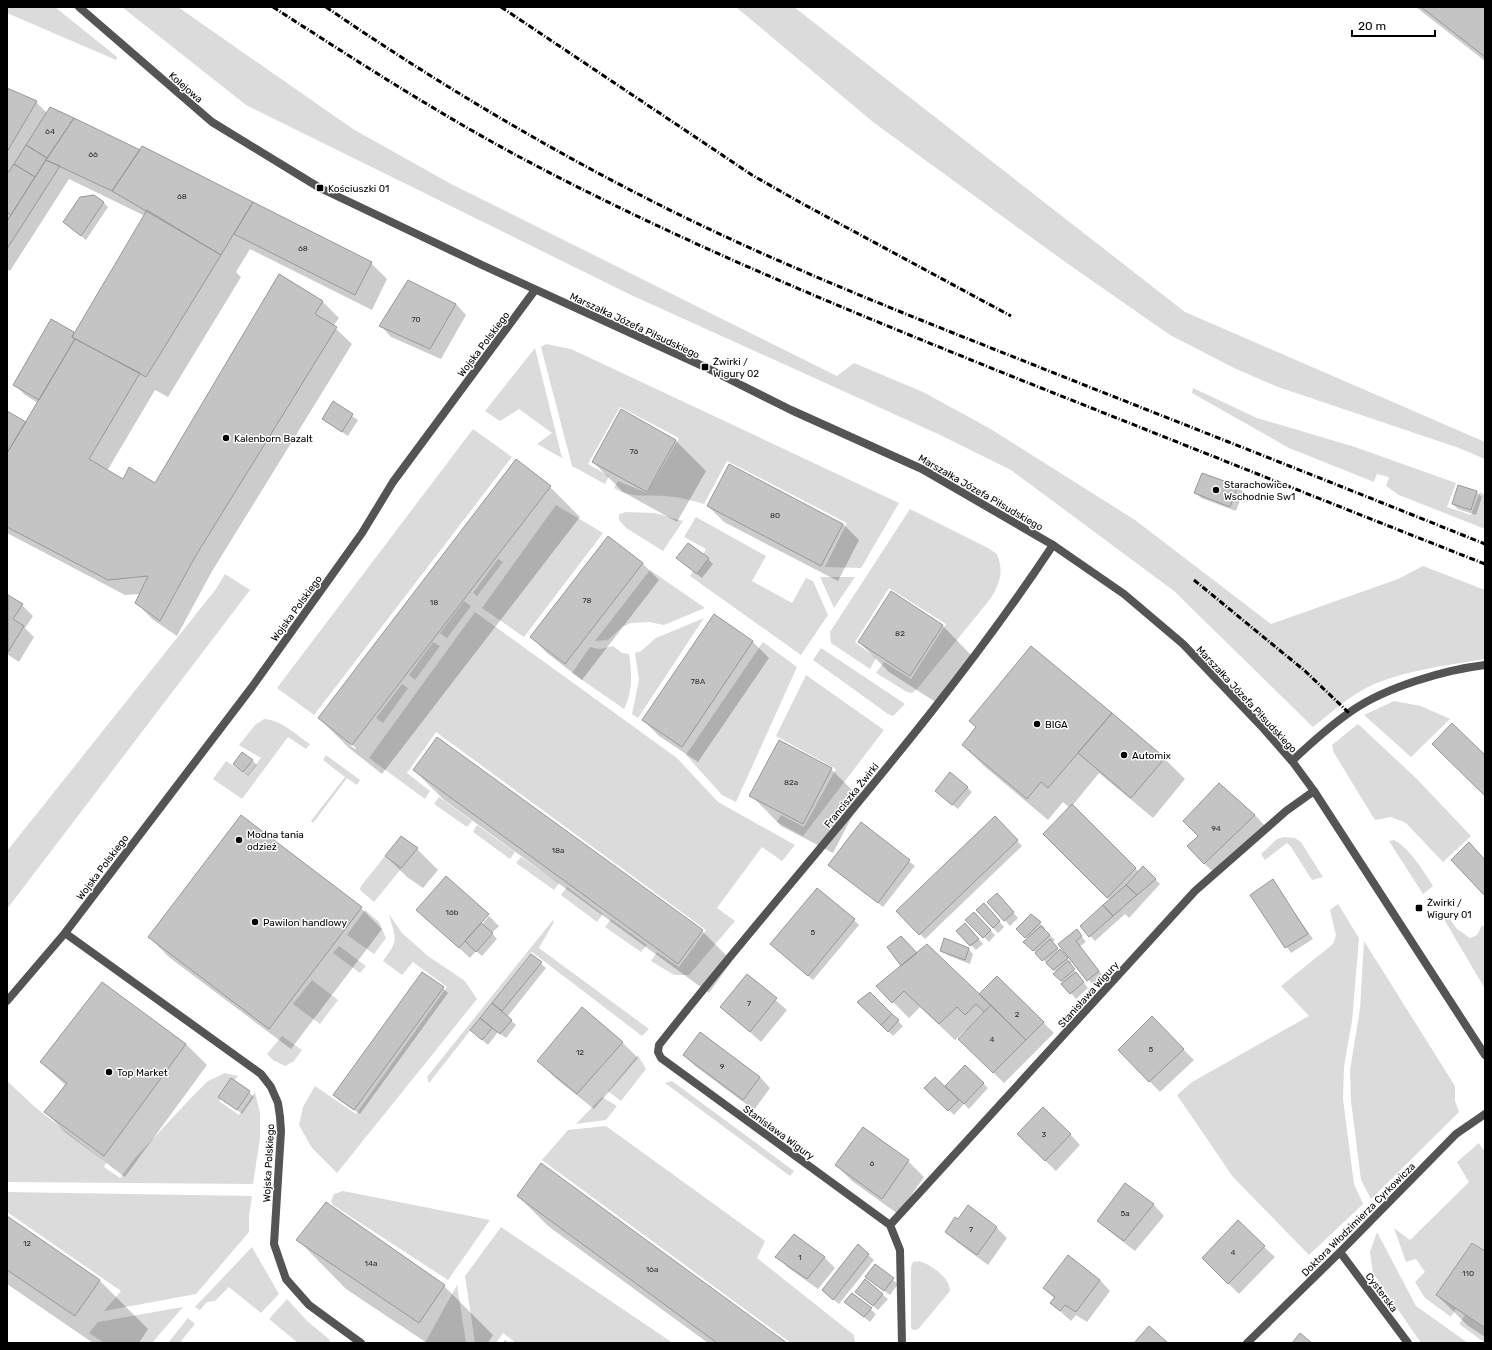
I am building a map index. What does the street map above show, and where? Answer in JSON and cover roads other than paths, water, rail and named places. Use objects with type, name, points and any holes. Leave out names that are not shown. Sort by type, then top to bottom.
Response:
[{"type":"street","name":"Kolejowa","points":[[80,7],[212,122],[288,170]]},
{"type":"street","name":"Marszałka Józefa Piłsudskiego","points":[[288,170],[334,194],[535,290],[922,469],[1053,545],[1124,594],[1183,644],[1236,698],[1292,761],[1314,791],[1485,1055]]},
{"type":"street","name":"Wojska Polskiego","points":[[7,1001],[65,933],[252,687],[362,533],[393,482],[535,290]]},
{"type":"street","name":"Franciszka Żwirki","points":[[658,1052],[659,1045],[688,1008],[818,852],[909,739],[1012,605],[1053,545]]},
{"type":"street","points":[[1292,761],[1353,710],[1385,692],[1418,681],[1485,665]]},
{"type":"street","name":"Stanisława Wigury","points":[[658,1052],[661,1058],[890,1225],[1195,891],[1286,811],[1314,791]]},
{"type":"street","name":"Wojska Polskiego","points":[[65,933],[261,1074],[271,1087],[278,1103],[281,1131],[274,1244],[286,1279],[304,1300],[361,1343]]},
{"type":"street","name":"Doktora Włodzimierza Cyrkowicza","points":[[1248,1343],[1456,1134],[1485,1114]]},
{"type":"street","points":[[890,1225],[900,1250],[902,1343]]},
{"type":"street","name":"Cysterska","points":[[1340,1252],[1408,1343]]},
{"type":"railway","points":[[273,7],[392,83],[483,137],[577,187],[706,248],[837,305],[970,359],[1485,564]]},
{"type":"railway","points":[[326,7],[413,65],[547,145],[639,195],[731,239],[823,280],[915,318],[1485,544]]},
{"type":"railway","points":[[501,7],[752,175],[1011,316]]},
{"type":"railway","points":[[1194,580],[1305,671],[1349,713]]},
{"type":"place","name":"Kościuszki 01","points":[[320,188]]},
{"type":"place","name":"Żwirki / Wigury 02","points":[[705,367]]},
{"type":"place","name":"Kalenborn Bazalt","points":[[226,438]]},
{"type":"place","name":"Starachowice Wschodnie Sw1","points":[[1216,490]]},
{"type":"place","name":"BIGA","points":[[1037,724]]},
{"type":"place","name":"Automix","points":[[1124,755]]},
{"type":"place","name":"Modna tania odzież","points":[[239,840]]},
{"type":"place","name":"Żwirki / Wigury 01","points":[[1419,908]]},
{"type":"place","name":"Pawilon handlowy","points":[[255,922]]},
{"type":"place","name":"Top Market","points":[[109,1072]]}]
